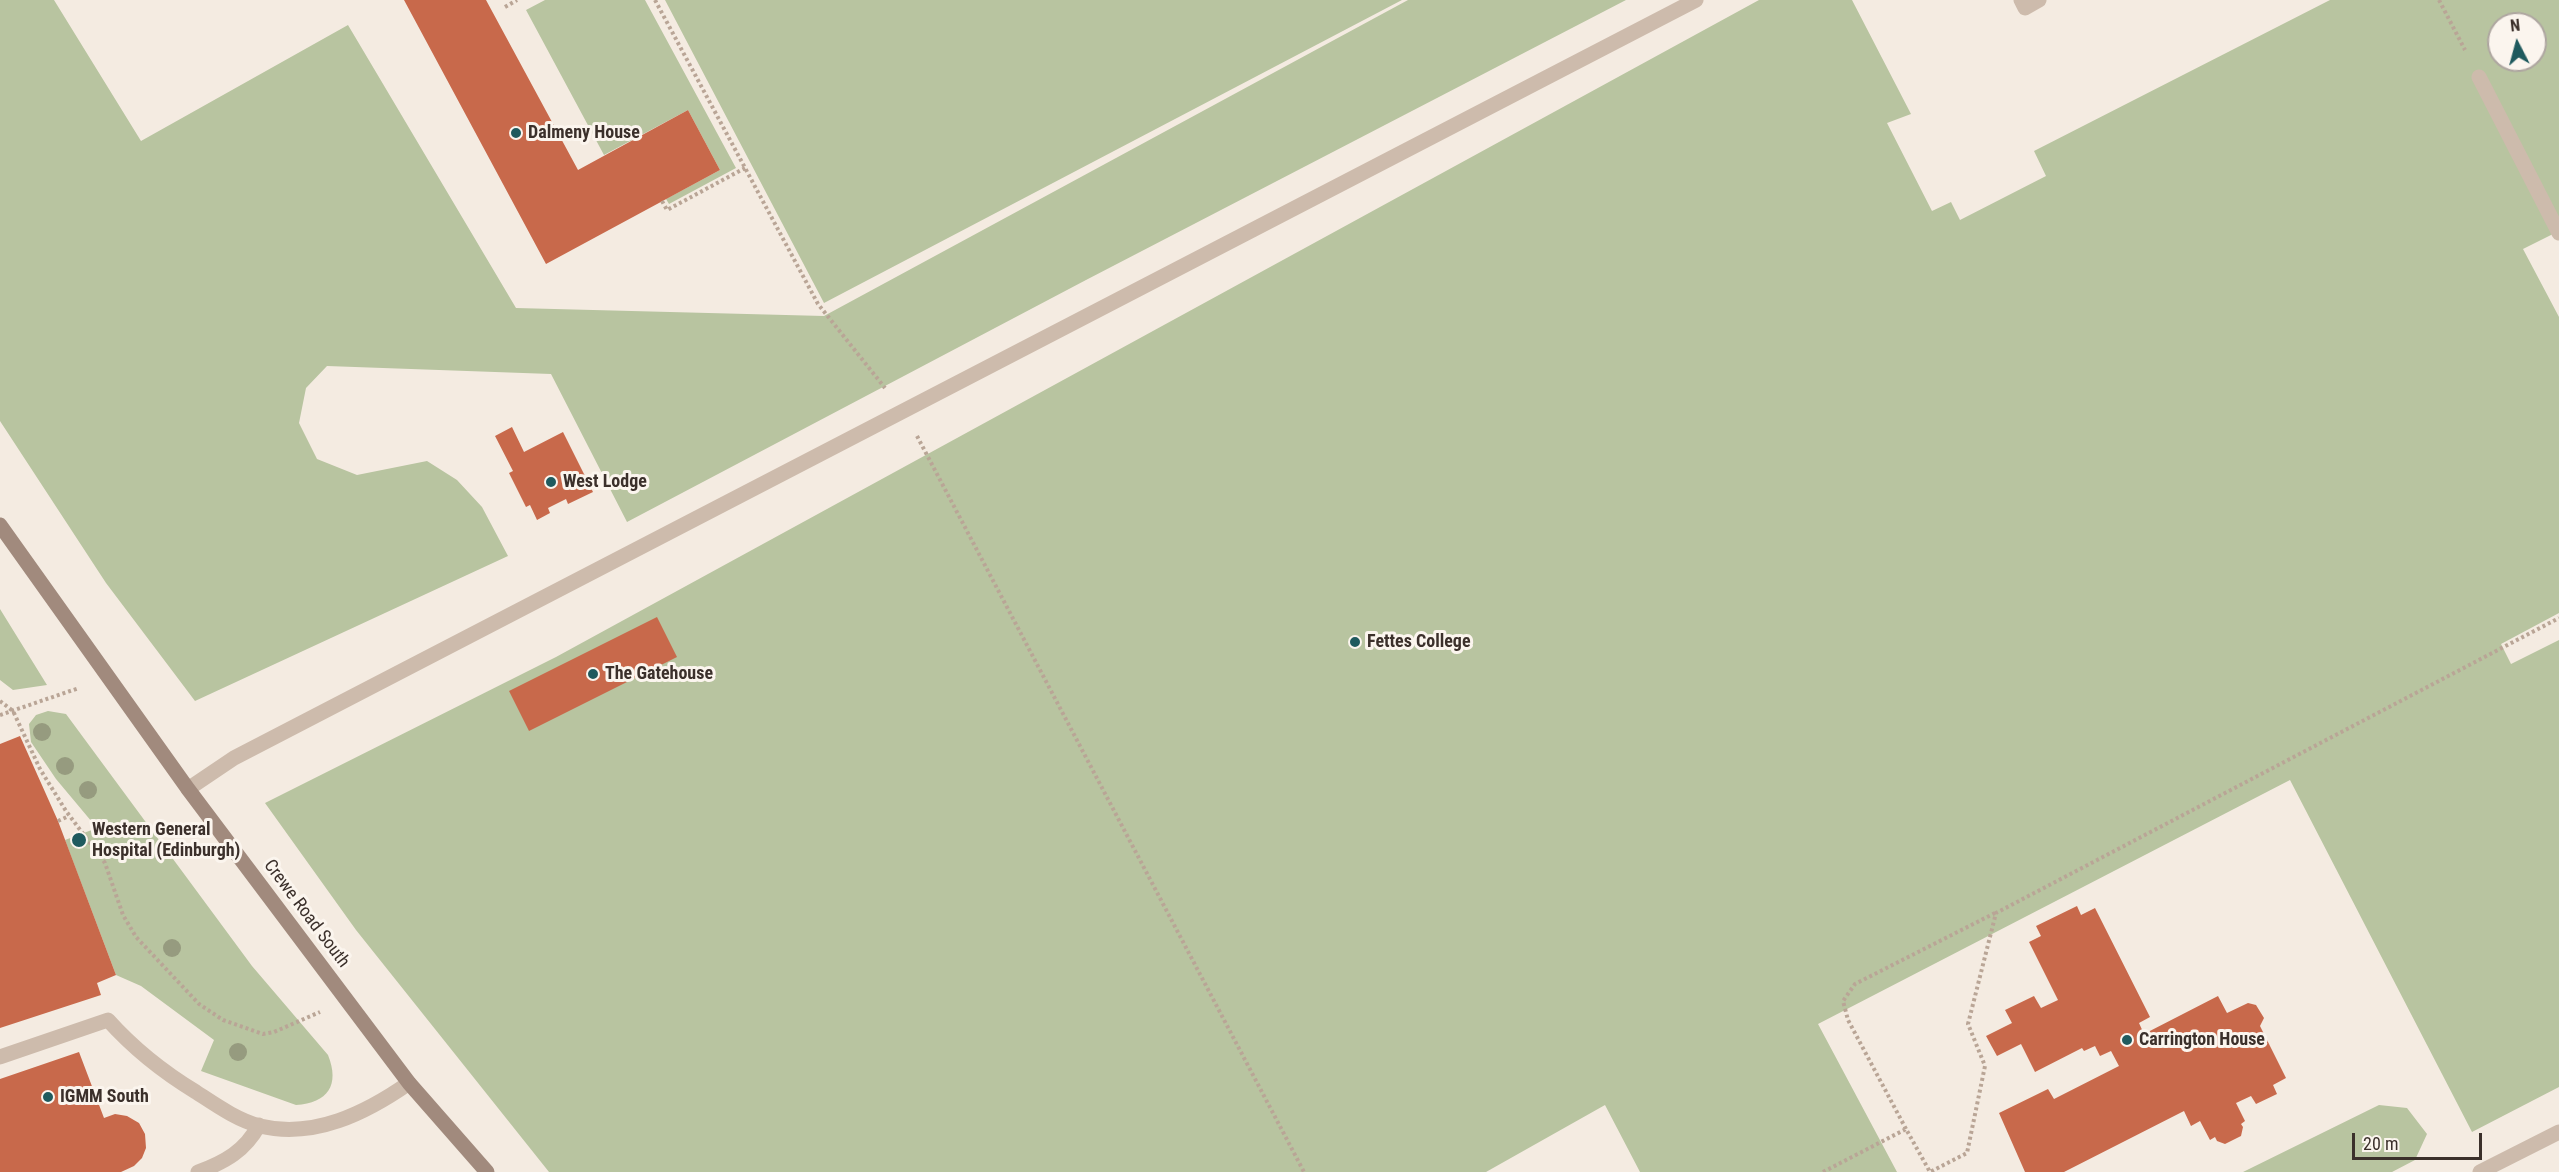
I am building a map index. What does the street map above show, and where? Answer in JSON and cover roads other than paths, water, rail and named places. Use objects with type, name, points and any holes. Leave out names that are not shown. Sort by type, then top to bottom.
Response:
[{"type":"street","points":[[188,789],[234,758],[1696,0]]},
{"type":"street","points":[[2021,0],[2025,8],[2039,0]]},
{"type":"street","points":[[2479,77],[2559,233]]},
{"type":"street","name":"Crewe Road South","points":[[2,531],[188,789],[409,1083],[487,1172]]},
{"type":"street","points":[[0,1057],[108,1020],[143,1054],[174,1078],[236,1117],[282,1130],[309,1128],[339,1121],[380,1103],[409,1083]]},
{"type":"street","points":[[198,1172],[240,1152],[252,1139],[259,1125]]},
{"type":"street","points":[[2481,1172],[2504,1167],[2559,1132]]},
{"type":"place","name":"Dalmeny House","points":[[516,133]]},
{"type":"place","name":"West Lodge","points":[[551,482]]},
{"type":"place","name":"Fettes College","points":[[1355,642]]},
{"type":"place","name":"The Gatehouse","points":[[593,674]]},
{"type":"place","name":"Western General Hospital (Edinburgh)","points":[[79,840]]},
{"type":"place","name":"Carrington House","points":[[2127,1040]]},
{"type":"place","name":"IGMM South","points":[[48,1097]]}]
